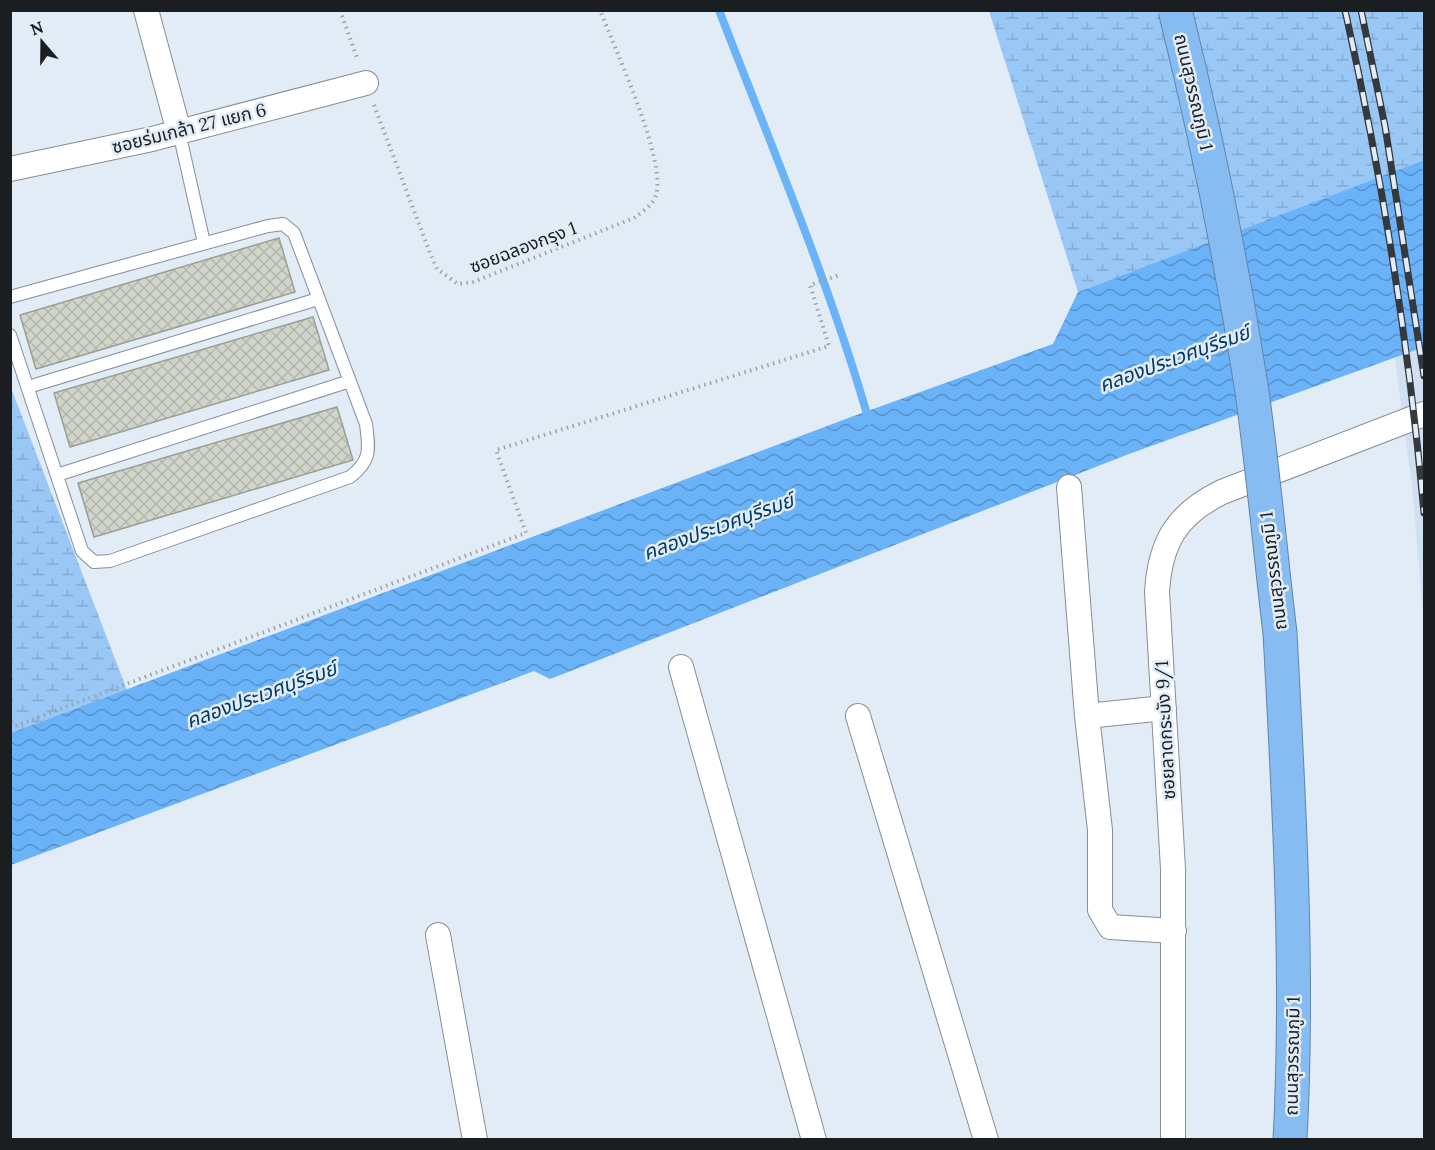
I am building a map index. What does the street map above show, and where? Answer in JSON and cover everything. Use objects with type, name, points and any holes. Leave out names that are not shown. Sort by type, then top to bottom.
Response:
[{"type":"highway","name":"ถนนสุวรรณภูมิ 1","points":[[1175,10],[1204,126],[1230,257],[1251,387],[1280,633],[1292,932],[1293,1073],[1290,1140]]},
{"type":"street","points":[[146,10],[178,132]]},
{"type":"street","name":"ซอยร่มเกล้า 27 แยก 6","points":[[10,169],[178,132],[366,83]]},
{"type":"street","name":"ซอยลาดกระบัง 9/1","points":[[1173,1140],[1173,869],[1157,592],[1163,551],[1174,529],[1202,502],[1356,439],[1425,414]]},
{"type":"street","points":[[1069,486],[1087,716],[1100,830],[1102,919],[1110,927],[1174,931]]},
{"type":"street","points":[[681,667],[814,1140]]},
{"type":"street","points":[[1087,716],[1164,708]]},
{"type":"street","points":[[858,716],[986,1140]]},
{"type":"street","points":[[438,935],[475,1140]]},
{"type":"lane","points":[[178,132],[204,243]]},
{"type":"lane","points":[[10,297],[204,243],[283,224],[294,233],[366,424],[368,456],[362,468],[350,477],[110,561],[94,562],[82,551],[10,336]]},
{"type":"lane","points":[[28,387],[318,299]]},
{"type":"lane","points":[[57,475],[350,381]]},
{"type":"path","name":"ซอยฉลองกรุง 1","points":[[340,10],[437,268],[458,284],[473,282],[634,218],[647,208],[656,196],[658,180],[654,153],[600,10]]},
{"type":"path","points":[[10,728],[526,533],[496,450],[829,346],[810,285],[839,275]]},
{"type":"shaded area","points":[[1359,125],[1402,133],[1424,300],[1424,628],[1412,486],[1377,227]]},
{"type":"green space","points":[[989,11],[1424,11],[1424,160],[1078,292]]},
{"type":"green space","points":[[10,385],[127,690],[11,733],[10,733]]},
{"type":"water","name":"คลองประเวศบุรีรมย์","points":[[1424,160],[1424,347],[1129,454],[550,679],[534,671],[11,865],[11,733],[851,417],[1053,344],[1078,292]]},
{"type":"building","points":[[279,238],[295,292],[36,369],[20,315]]},
{"type":"building","points":[[313,317],[329,370],[70,447],[54,393]]},
{"type":"building","points":[[337,407],[353,460],[94,537],[78,483]]},
{"type":"waterway","points":[[719,10],[818,265],[869,421]]},
{"type":"railway","points":[[1345,10],[1371,135],[1393,260],[1411,386],[1424,513]]},
{"type":"railway","points":[[1361,10],[1385,126],[1424,376]]}]
